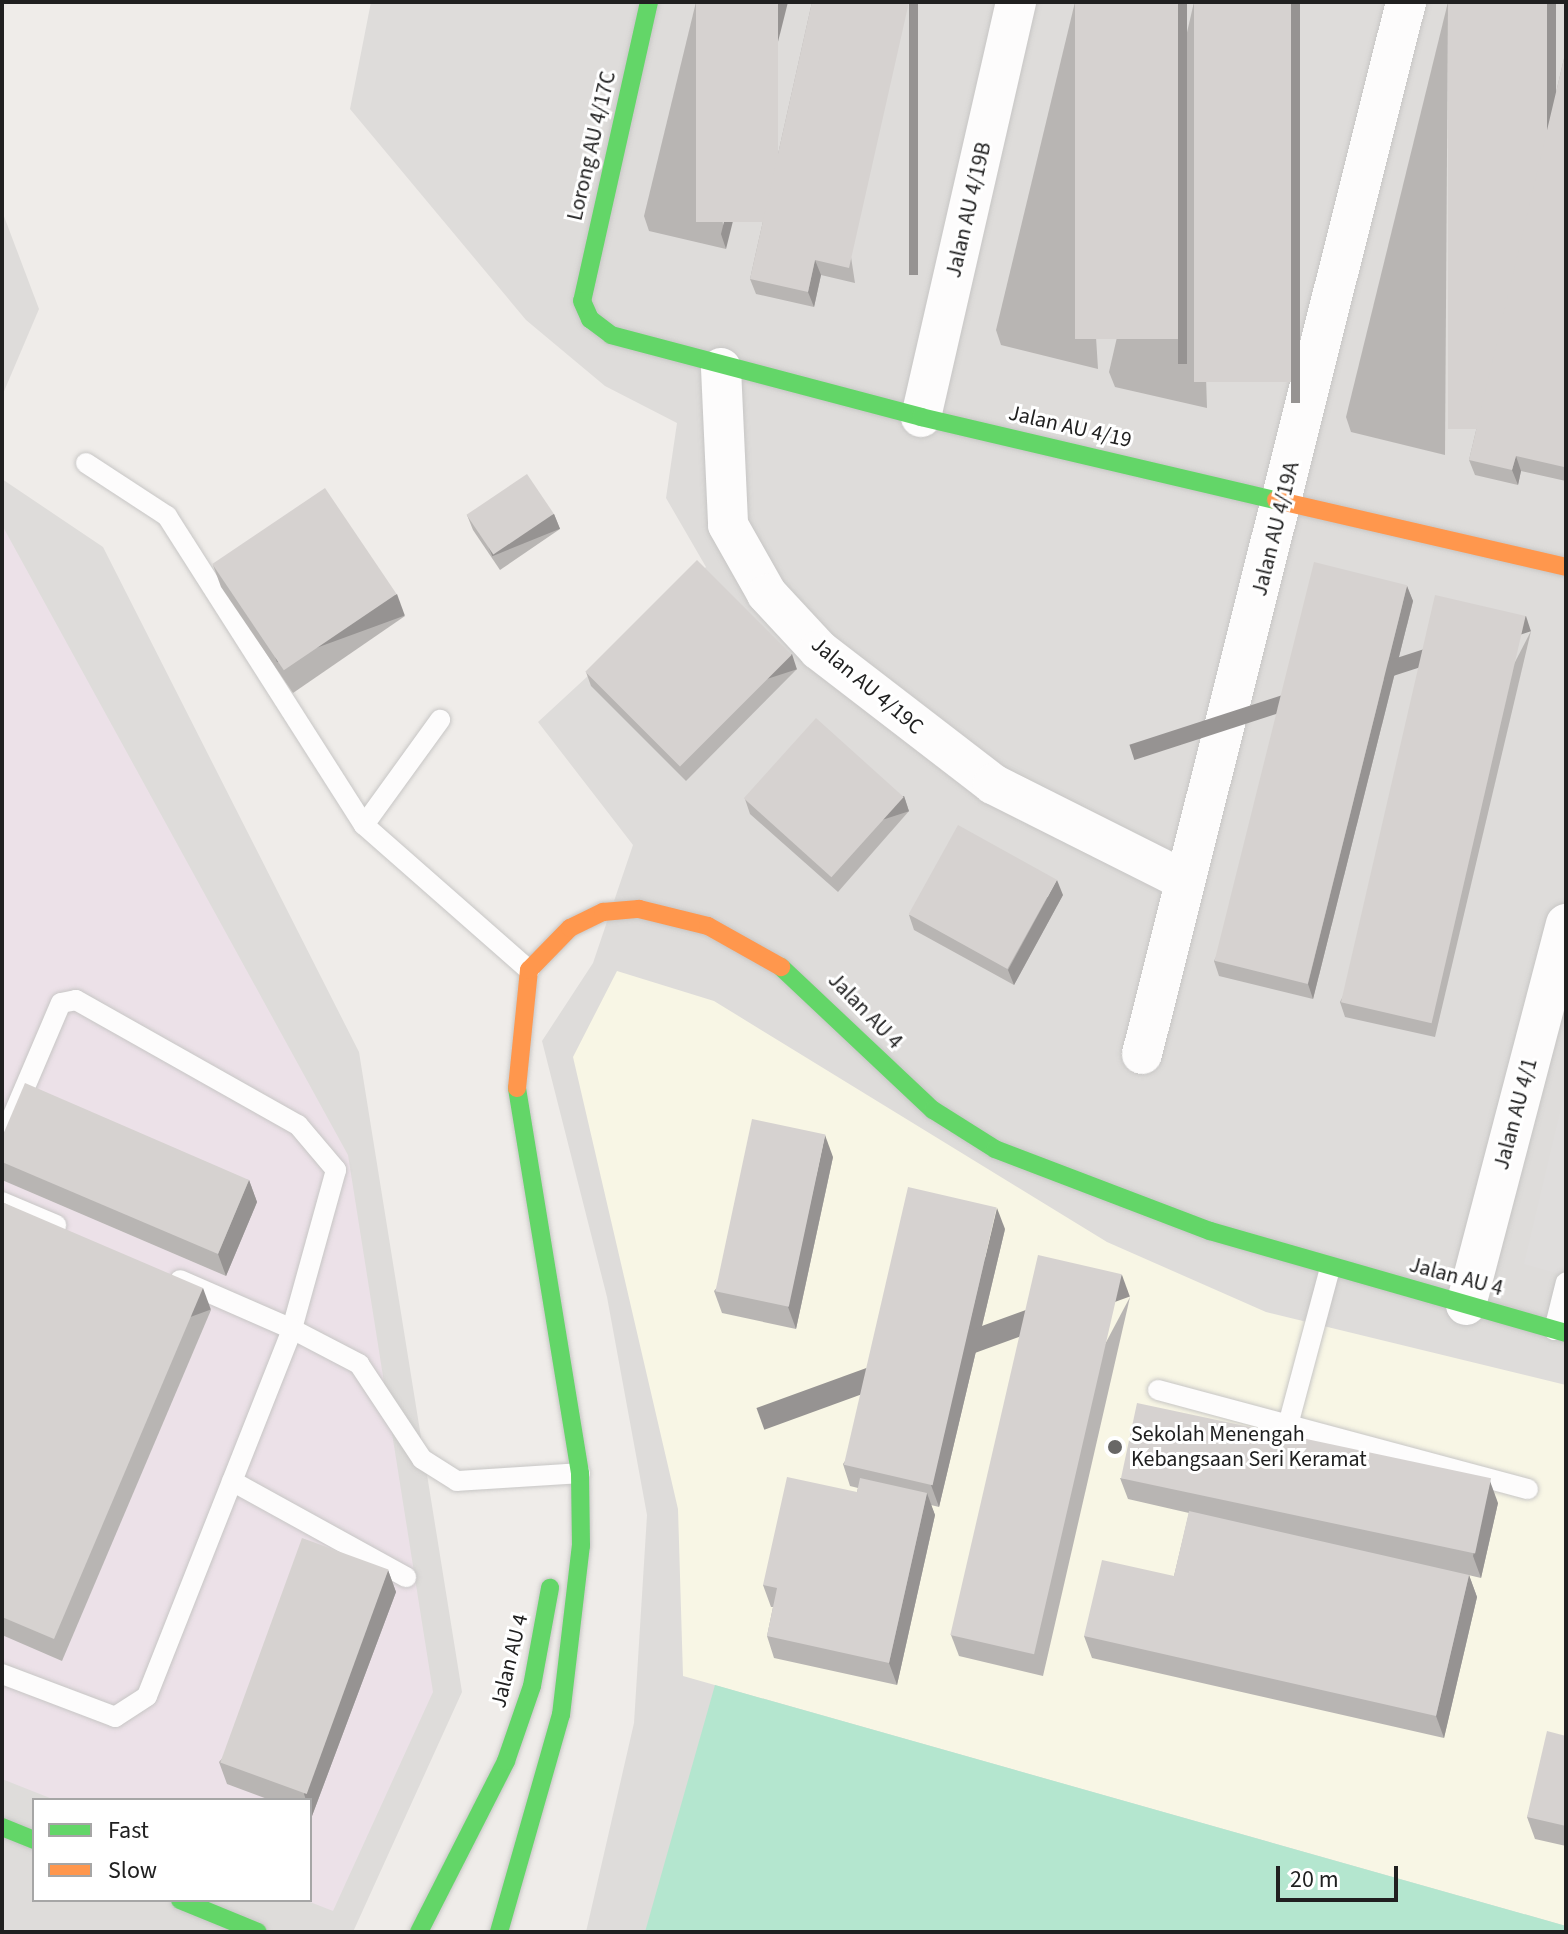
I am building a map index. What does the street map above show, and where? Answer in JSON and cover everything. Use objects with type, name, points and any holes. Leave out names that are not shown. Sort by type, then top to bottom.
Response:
[{"type":"main road","name":"Lorong AU 4/17C","points":[[582,301],[649,2]]},
{"type":"main road","name":"Jalan AU 4/19","points":[[582,301],[590,319],[611,335],[721,368],[1566,567]]},
{"type":"main road","name":"Jalan AU 4","points":[[529,970],[544,946],[603,912],[639,909],[708,926],[799,977],[933,1110],[995,1149],[1069,1182],[1330,1268],[1560,1331]]},
{"type":"main road","points":[[499,1932],[561,1715],[581,1546],[580,1473],[516,1080],[529,970]]},
{"type":"main road","points":[[553,1501],[552,1476],[565,1379]]},
{"type":"main road","name":"Jalan AU 4","points":[[419,1932],[506,1761],[532,1686],[551,1570]]},
{"type":"main road","points":[[2,1827],[32,1839]]},
{"type":"main road","points":[[185,1902],[258,1932]]},
{"type":"street","name":"Jalan AU 4/19B","points":[[921,417],[1016,2]]},
{"type":"street","name":"Jalan AU 4/19A","points":[[1142,1054],[1184,880],[1284,500],[1406,2]]},
{"type":"street","name":"Jalan AU 4/19C","points":[[721,368],[728,525],[767,594],[819,650],[993,784],[1184,880]]},
{"type":"street","name":"Jalan AU 4/1","points":[[1466,1305],[1566,927]]},
{"type":"lane","points":[[86,463],[167,516],[364,825],[529,970]]},
{"type":"lane","points":[[364,825],[440,720]]},
{"type":"lane","points":[[2,1141],[61,1003],[76,1000],[298,1125],[336,1170],[292,1329],[147,1696],[115,1717],[2,1674]]},
{"type":"lane","points":[[2,1202],[75,1234]]},
{"type":"lane","points":[[1288,1425],[1330,1268]]},
{"type":"lane","points":[[162,1272],[292,1329],[359,1364],[422,1459],[457,1481],[580,1473]]},
{"type":"lane","points":[[1560,1331],[1566,1282]]},
{"type":"lane","points":[[1158,1390],[1528,1489]]},
{"type":"lane","points":[[232,1481],[406,1577]]},
{"type":"shaded area","points":[[371,2],[1566,2],[1566,1932],[586,1932],[634,1723],[647,1515],[607,1297],[542,1041],[593,963],[633,845],[538,722],[706,567],[666,498],[677,423],[605,386],[526,320],[350,109]]},
{"type":"shaded area","points":[[2,211],[39,309],[2,396]]},
{"type":"shaded area","points":[[2,479],[103,547],[359,1052],[462,1692],[353,1932],[2,1932]]},
{"type":"shaded area","points":[[2,525],[348,1155],[433,1692],[333,1911],[310,1902],[312,1798],[50,1798],[2,1779]]},
{"type":"shaded area","name":"Sekolah Menengah Kebangsaan Seri Keramat","points":[[617,971],[714,1001],[1107,1242],[1266,1312],[1566,1385],[1566,1926],[683,1676],[678,1509],[573,1057]]},
{"type":"shaded area","points":[[1566,1087],[1566,1276],[1524,1264]]},
{"type":"green space","points":[[715,1685],[1566,1926],[1566,1932],[645,1932]]},
{"type":"building","points":[[696,2],[778,2],[778,222],[696,222]]},
{"type":"building","points":[[812,2],[909,2],[849,268],[815,260],[808,292],[750,279]]},
{"type":"building","points":[[1075,2],[1178,2],[1178,339],[1075,339]]},
{"type":"building","points":[[1194,2],[1291,2],[1291,382],[1194,382]]},
{"type":"building","points":[[1448,2],[1547,2],[1547,429],[1448,429]]},
{"type":"building","points":[[1566,50],[1566,460],[1564,467],[1516,456],[1512,470],[1469,460]]},
{"type":"building","points":[[527,474],[554,514],[493,555],[466,515]]},
{"type":"building","points":[[325,488],[397,594],[284,670],[212,564]]},
{"type":"building","points":[[697,560],[792,655],[680,766],[585,672]]},
{"type":"building","points":[[1314,562],[1407,585],[1308,984],[1215,961]]},
{"type":"building","points":[[1435,595],[1526,616],[1432,1023],[1341,1002]]},
{"type":"building","points":[[816,718],[904,797],[831,877],[744,798]]},
{"type":"building","points":[[958,825],[1057,880],[1007,969],[909,914]]},
{"type":"building","points":[[25,1083],[249,1180],[218,1254],[2,1162],[2,1137]]},
{"type":"building","points":[[752,1119],[825,1135],[789,1307],[715,1291]]},
{"type":"building","points":[[908,1187],[997,1207],[933,1485],[844,1465]]},
{"type":"building","points":[[2,1202],[203,1288],[54,1639],[2,1617]]},
{"type":"building","points":[[1038,1255],[1122,1274],[1034,1654],[950,1635]]},
{"type":"building","points":[[1137,1403],[1491,1478],[1475,1554],[1121,1478]]},
{"type":"building","points":[[787,1477],[857,1492],[860,1478],[927,1493],[889,1663],[767,1636],[777,1588],[763,1585]]},
{"type":"building","points":[[1189,1511],[1469,1575],[1436,1716],[1084,1636],[1102,1560],[1174,1576]]},
{"type":"building","points":[[302,1538],[388,1569],[307,1794],[220,1763]]},
{"type":"building","points":[[1547,1731],[1566,1736],[1566,1826],[1527,1817]]},
{"type":"traffic: fast","points":[[649,2],[582,301],[590,319],[611,335],[921,417],[1276,500]]},
{"type":"traffic: fast","points":[[781,967],[933,1110],[995,1149],[1210,1231],[1566,1333]]},
{"type":"traffic: fast","points":[[499,1932],[561,1715],[581,1546],[580,1473],[517,1088]]},
{"type":"traffic: fast","points":[[419,1932],[506,1761],[532,1686],[550,1588]]},
{"type":"traffic: fast","points":[[2,1827],[32,1839]]},
{"type":"traffic: fast","points":[[185,1902],[258,1932]]},
{"type":"traffic: slow","points":[[1276,500],[1566,567]]},
{"type":"traffic: slow","points":[[517,1088],[529,970],[570,928],[603,912],[639,909],[708,926],[781,967]]},
{"type":"place","name":"Sekolah Menengah Kebangsaan Seri Keramat","points":[[1115,1447]]}]
